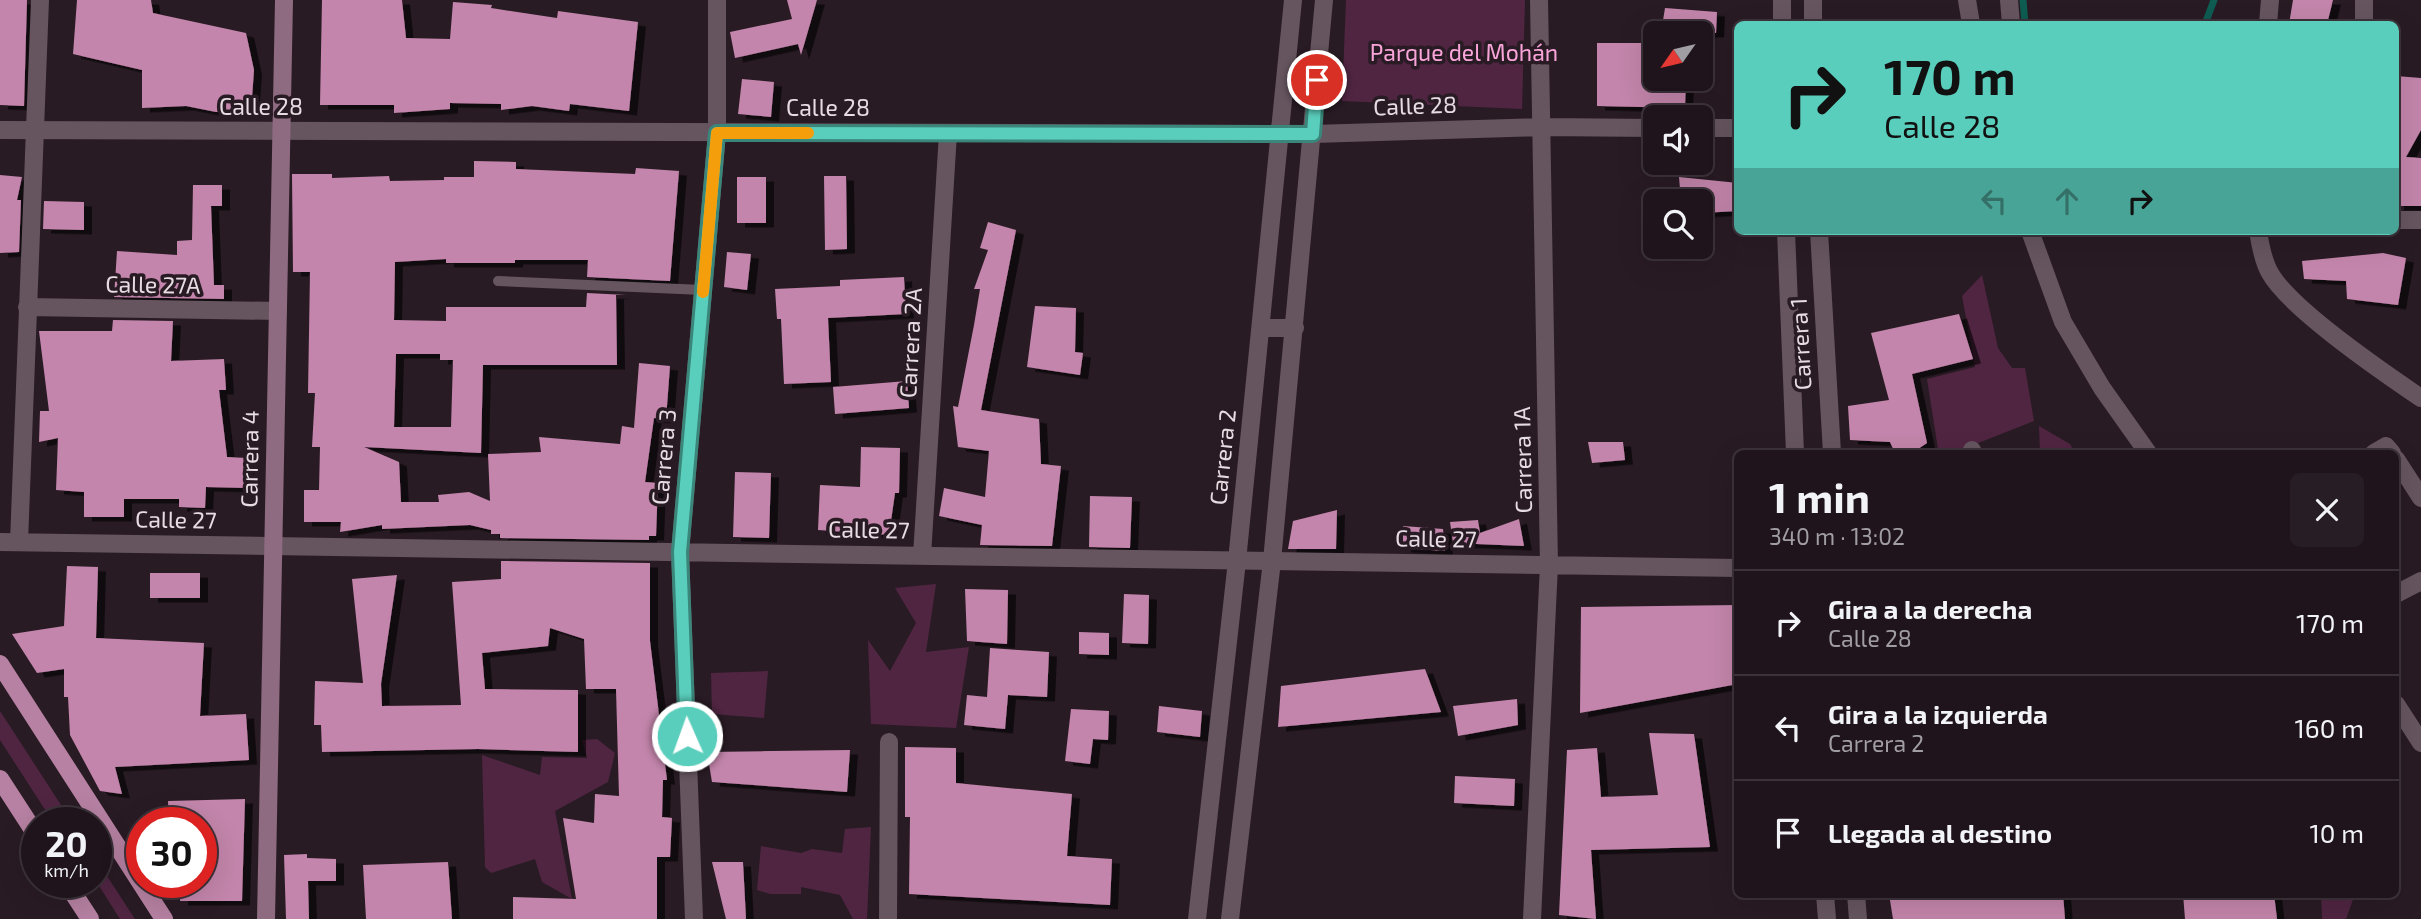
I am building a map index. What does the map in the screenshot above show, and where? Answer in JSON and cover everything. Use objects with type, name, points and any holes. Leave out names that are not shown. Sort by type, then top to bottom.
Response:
[{"type":"main road","name":"Carrera 4","points":[[265,919],[284,0]]},
{"type":"main road","points":[[0,664],[164,919]]},
{"type":"main road","points":[[0,779],[21,811]]},
{"type":"main road","points":[[76,898],[90,919]]},
{"type":"street","points":[[19,542],[40,0]]},
{"type":"street","name":"Carrera 3","points":[[694,919],[680,552],[717,133],[717,0]]},
{"type":"street","name":"Carrera 2","points":[[1197,919],[1237,561],[1293,0]]},
{"type":"street","points":[[1230,919],[1272,561],[1324,0]]},
{"type":"street","name":"Carrera 1A","points":[[1532,919],[1549,565],[1539,0]]},
{"type":"street","points":[[1782,21],[1783,0]]},
{"type":"street","points":[[1813,0],[1813,21]]},
{"type":"street","points":[[1967,0],[1970,21]]},
{"type":"street","points":[[2009,0],[2011,21]]},
{"type":"street","points":[[2267,21],[2270,0]]},
{"type":"street","points":[[2364,0],[2364,21]]},
{"type":"street","name":"Calle 28","points":[[0,131],[1313,134],[1541,127],[1643,128]]},
{"type":"street","points":[[1713,128],[1734,128]]},
{"type":"street","name":"Carrera 2A","points":[[922,556],[948,133]]},
{"type":"street","points":[[2399,220],[2421,220]]},
{"type":"street","name":"Carrera 1","points":[[1786,235],[1795,450]]},
{"type":"street","name":"Carrera 1","points":[[1819,235],[1832,450]]},
{"type":"street","points":[[2031,235],[2063,322],[2102,388],[2146,450]]},
{"type":"street","points":[[2259,235],[2269,273],[2290,297],[2335,336],[2421,398]]},
{"type":"street","name":"Calle 27A","points":[[27,307],[278,311]]},
{"type":"street","points":[[1261,328],[1294,328]]},
{"type":"street","points":[[2399,469],[2421,498]]},
{"type":"street","name":"Calle 27","points":[[0,542],[1734,568]]},
{"type":"street","points":[[2399,592],[2421,581]]},
{"type":"street","points":[[2399,709],[2421,743]]},
{"type":"street","points":[[888,919],[889,742]]},
{"type":"street","points":[[1825,898],[1827,919]]},
{"type":"street","points":[[1856,898],[1858,919]]},
{"type":"lane","points":[[498,281],[703,290]]},
{"type":"green space","name":"Parque del Mohán","points":[[1346,0],[1525,0],[1522,109],[1342,101]]},
{"type":"green space","points":[[1982,275],[1998,348],[2012,368],[2025,368],[2034,421],[1961,450],[1935,450],[1938,449],[1927,379],[1975,367],[1962,296]]},
{"type":"green space","points":[[2039,426],[2070,444],[2073,450],[2040,450]]},
{"type":"green space","points":[[936,584],[926,652],[969,647],[956,728],[871,724],[868,640],[890,671],[916,623],[895,588]]},
{"type":"green space","points":[[768,671],[764,718],[712,714],[711,673]]},
{"type":"green space","points":[[0,711],[62,807],[43,807],[0,740]]},
{"type":"green space","points":[[597,739],[615,753],[608,782],[555,811],[572,899],[542,882],[535,859],[491,873],[485,867],[482,755],[540,775],[542,757],[587,758],[582,740]]},
{"type":"green space","points":[[871,827],[867,919],[853,919],[840,895],[801,887],[801,894],[770,894],[757,890],[761,846],[801,853],[812,849],[842,853],[845,829]]},
{"type":"green space","points":[[112,884],[135,919],[120,919],[107,898],[112,898]]},
{"type":"green space","points":[[2321,898],[2354,898],[2346,919],[2322,919]]},
{"type":"building","points":[[0,0],[27,0],[24,106],[0,105]]},
{"type":"building","points":[[77,0],[151,0],[153,13],[246,33],[254,70],[251,112],[216,112],[186,106],[142,108],[142,70],[73,54]]},
{"type":"building","points":[[322,0],[402,0],[406,38],[450,39],[453,2],[492,5],[491,8],[557,18],[558,11],[638,22],[629,111],[570,104],[569,111],[532,106],[501,110],[501,104],[450,103],[450,109],[394,113],[394,105],[320,105]]},
{"type":"building","points":[[787,0],[817,0],[801,55],[798,44],[735,58],[730,32],[792,19]]},
{"type":"building","points":[[2293,0],[2333,0],[2328,21],[2290,21]]},
{"type":"building","points":[[1665,8],[1717,12],[1716,33],[1713,33],[1713,21],[1663,21]]},
{"type":"building","points":[[1597,43],[1643,43],[1643,91],[1686,91],[1685,105],[1597,106]]},
{"type":"building","points":[[2399,76],[2421,78],[2421,130],[2406,157],[2421,158],[2421,206],[2399,206]]},
{"type":"building","points":[[742,79],[774,82],[771,117],[738,114]]},
{"type":"building","points":[[474,161],[516,162],[516,169],[635,174],[636,168],[679,171],[670,281],[587,277],[588,260],[446,263],[446,259],[395,262],[394,320],[446,321],[446,307],[586,307],[587,293],[616,294],[617,365],[483,365],[481,453],[364,447],[399,462],[401,502],[439,502],[438,495],[469,492],[490,501],[488,454],[541,452],[539,437],[620,444],[622,426],[634,428],[639,363],[670,366],[666,419],[654,418],[645,482],[658,483],[656,536],[649,536],[649,540],[500,538],[500,534],[491,534],[491,530],[470,525],[382,529],[382,525],[340,532],[341,522],[304,522],[304,490],[319,490],[320,447],[312,447],[315,393],[308,393],[310,272],[293,272],[292,174],[332,174],[332,178],[389,176],[390,181],[474,177]],"holes":[[[396,354],[440,354],[440,360],[453,360],[451,427],[394,427]]]},
{"type":"building","points":[[0,175],[22,177],[17,200],[21,200],[19,252],[0,253]]},
{"type":"building","points":[[824,176],[846,176],[847,249],[825,250]]},
{"type":"building","points":[[737,177],[766,177],[766,223],[737,223]]},
{"type":"building","points":[[1679,177],[1734,183],[1734,211],[1713,212],[1713,189],[1680,189]]},
{"type":"building","points":[[193,185],[222,185],[222,206],[211,206],[214,285],[224,285],[224,299],[114,297],[117,251],[177,255],[177,241],[192,240]]},
{"type":"building","points":[[44,201],[84,202],[84,230],[43,229]]},
{"type":"building","points":[[988,222],[1016,230],[981,410],[1039,419],[1041,464],[1061,466],[1052,546],[980,545],[982,525],[939,516],[944,488],[985,497],[989,451],[958,447],[953,406],[958,407],[974,325],[980,289],[974,289],[988,250],[980,248]]},
{"type":"building","points":[[727,252],[751,254],[747,290],[724,287]]},
{"type":"building","points":[[2383,253],[2406,258],[2398,305],[2347,299],[2346,281],[2304,279],[2302,261]]},
{"type":"building","points":[[904,277],[906,314],[828,318],[831,382],[784,384],[781,319],[777,319],[775,289],[840,286],[840,280]]},
{"type":"building","points":[[1035,306],[1076,308],[1075,352],[1083,353],[1080,375],[1027,367]]},
{"type":"building","points":[[1959,314],[1973,359],[1912,374],[1927,443],[1916,450],[1894,450],[1890,442],[1850,440],[1848,406],[1889,400],[1871,333]]},
{"type":"building","points":[[113,320],[173,321],[171,361],[224,359],[226,390],[219,390],[227,457],[247,458],[246,488],[206,487],[205,508],[179,507],[179,499],[124,499],[124,517],[84,517],[84,492],[56,490],[58,438],[39,442],[40,411],[49,411],[39,331],[112,331]]},
{"type":"building","points":[[907,381],[909,408],[835,414],[833,387]]},
{"type":"building","points":[[1588,442],[1623,442],[1625,460],[1592,463]]},
{"type":"building","points":[[861,447],[900,448],[899,493],[895,493],[889,535],[818,530],[820,485],[860,487]]},
{"type":"building","points":[[735,472],[771,473],[769,538],[733,537]]},
{"type":"building","points":[[1090,496],[1132,497],[1130,548],[1089,547]]},
{"type":"building","points":[[1337,510],[1336,549],[1288,549],[1293,521]]},
{"type":"building","points":[[1519,519],[1524,546],[1453,543],[1450,522],[1478,520],[1480,533]]},
{"type":"building","points":[[1403,526],[1443,529],[1445,551],[1403,548]]},
{"type":"building","points":[[501,561],[650,563],[650,641],[667,780],[663,780],[662,817],[672,818],[670,857],[657,857],[657,919],[513,919],[513,897],[576,899],[563,818],[594,823],[595,794],[619,796],[616,689],[586,689],[584,639],[550,628],[548,646],[482,653],[485,689],[578,690],[578,752],[478,749],[322,752],[321,725],[314,725],[315,681],[363,683],[352,579],[397,575],[381,684],[382,706],[461,705],[452,582],[501,579]]},
{"type":"building","points":[[67,566],[98,567],[96,638],[204,643],[200,716],[246,714],[249,760],[115,767],[122,794],[100,791],[70,735],[68,697],[64,697],[64,669],[37,673],[12,634],[64,626]]},
{"type":"building","points":[[150,573],[200,573],[200,598],[150,598]]},
{"type":"building","points":[[965,589],[1008,590],[1007,644],[967,641]]},
{"type":"building","points":[[1124,594],[1149,595],[1148,644],[1122,643]]},
{"type":"building","points":[[1734,605],[1734,685],[1580,713],[1581,607]]},
{"type":"building","points":[[1079,632],[1109,633],[1109,655],[1079,654]]},
{"type":"building","points":[[990,648],[1049,652],[1047,697],[1008,695],[1005,729],[964,725],[967,695],[987,697]]},
{"type":"building","points":[[1425,669],[1441,712],[1278,727],[1281,686]]},
{"type":"building","points":[[1517,699],[1518,725],[1458,736],[1453,706]]},
{"type":"building","points":[[1159,706],[1202,711],[1200,737],[1157,732]]},
{"type":"building","points":[[1071,709],[1109,711],[1108,740],[1093,739],[1090,764],[1065,761]]},
{"type":"building","points":[[1649,733],[1694,734],[1710,847],[1591,850],[1596,919],[1559,915],[1567,750],[1597,748],[1601,797],[1658,795]]},
{"type":"building","points":[[905,747],[956,748],[956,783],[1072,794],[1067,856],[1112,859],[1110,905],[909,894],[910,817],[905,817]]},
{"type":"building","points":[[850,750],[847,792],[712,782],[707,752]]},
{"type":"building","points":[[1455,776],[1515,779],[1514,806],[1454,803]]},
{"type":"building","points":[[245,799],[242,901],[180,901],[180,898],[217,898],[217,807],[168,807],[168,801]]},
{"type":"building","points":[[307,854],[307,858],[336,859],[336,881],[308,881],[309,919],[286,919],[284,855]]},
{"type":"building","points":[[448,862],[452,919],[366,919],[363,865]]},
{"type":"building","points":[[712,862],[743,862],[746,919],[726,919]]},
{"type":"building","points":[[1890,898],[2063,898],[2065,919],[1893,919]]},
{"type":"building","points":[[2183,898],[2274,898],[2277,919],[2185,919]]},
{"type":"waterway","points":[[2023,0],[2025,21]]},
{"type":"waterway","points":[[2206,21],[2214,0]]},
{"type":"slow traffic","points":[[703,292],[717,133],[808,133]]},
{"type":"route","points":[[687,736],[680,552],[717,133],[1313,134],[1317,80]]}]
